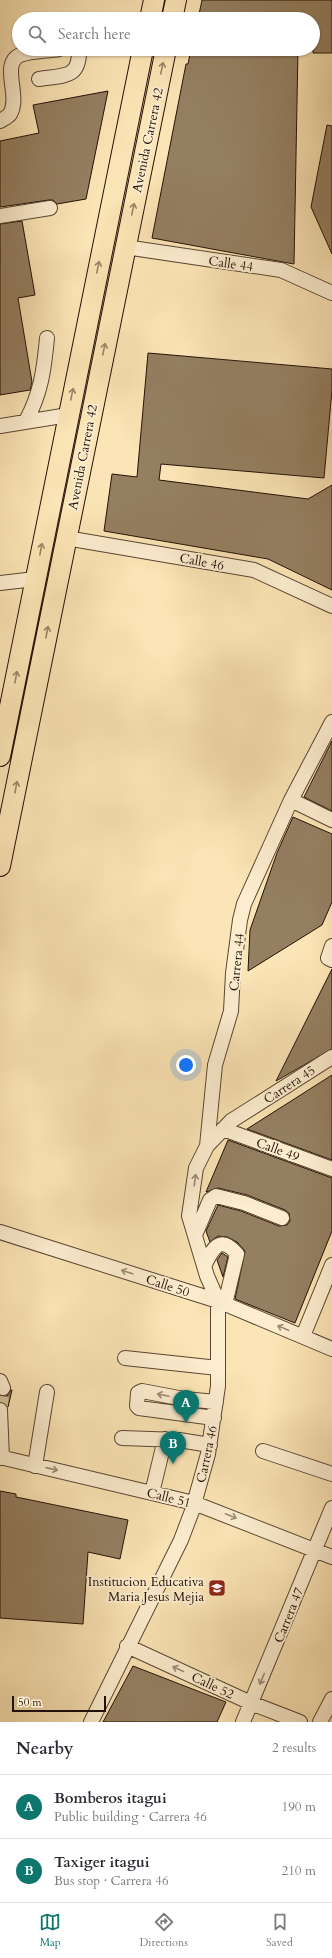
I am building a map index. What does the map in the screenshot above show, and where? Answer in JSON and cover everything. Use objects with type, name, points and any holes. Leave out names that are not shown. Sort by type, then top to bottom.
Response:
[{"type":"highway","points":[[151,12],[154,0]]},
{"type":"highway","points":[[173,12],[176,0]]},
{"type":"highway","name":"Avenida Carrera 42","points":[[0,756],[142,56]]},
{"type":"highway","name":"Avenida Carrera 42","points":[[0,866],[165,56]]},
{"type":"highway","points":[[53,488],[92,412]]},
{"type":"street","points":[[0,121],[10,114],[13,101],[8,69],[11,61],[18,56]]},
{"type":"street","points":[[39,79],[69,74],[76,69],[79,62],[79,56]]},
{"type":"street","points":[[0,216],[50,208]]},
{"type":"street","name":"Calle 44","points":[[125,247],[281,270],[332,293]]},
{"type":"street","points":[[26,422],[37,400],[44,371],[47,338]]},
{"type":"street","points":[[0,426],[68,415]]},
{"type":"street","name":"Calle 46","points":[[66,538],[254,570],[332,606]]},
{"type":"street","points":[[0,583],[35,580]]},
{"type":"street","name":"Carrera 44","points":[[189,1216],[196,1168],[207,1146],[214,1065],[231,1011],[240,920],[244,904],[291,800],[332,722]]},
{"type":"street","points":[[291,800],[332,820]]},
{"type":"street","points":[[332,946],[328,958],[332,960]]},
{"type":"street","name":"Carrera 45","points":[[207,1146],[223,1129],[246,1111],[332,1056]]},
{"type":"street","name":"Calle 49","points":[[223,1129],[332,1169]]},
{"type":"street","points":[[195,1235],[210,1200],[216,1196],[244,1203],[282,1218]]},
{"type":"street","name":"Carrera 46","points":[[90,1722],[181,1540],[194,1503],[210,1445],[216,1402],[221,1302],[204,1266],[189,1216]]},
{"type":"street","name":"Calle 50","points":[[0,1232],[221,1302],[332,1349]]},
{"type":"street","points":[[204,1266],[213,1248],[220,1244],[230,1246],[237,1254],[221,1302]]},
{"type":"street","points":[[303,1336],[332,1265]]},
{"type":"street","points":[[125,1358],[218,1368]]},
{"type":"street","points":[[214,1418],[139,1408],[137,1406],[138,1393],[142,1391],[184,1399],[216,1402]]},
{"type":"street","points":[[35,1466],[47,1392]]},
{"type":"street","points":[[0,1410],[1,1458]]},
{"type":"street","points":[[122,1438],[179,1440],[210,1445]]},
{"type":"street","points":[[152,1493],[165,1439]]},
{"type":"street","points":[[263,1451],[332,1474]]},
{"type":"street","name":"Calle 51","points":[[1,1458],[194,1503],[332,1557]]},
{"type":"street","name":"Carrera 47","points":[[243,1722],[332,1508]]},
{"type":"street","name":"Calle 52","points":[[127,1646],[251,1703],[300,1722]]},
{"type":"street","points":[[320,1722],[332,1699]]},
{"type":"building","points":[[202,0],[332,0],[332,53],[320,53],[320,12],[199,12]]},
{"type":"building","points":[[190,56],[298,56],[294,264],[152,238],[186,64],[188,64]]},
{"type":"building","points":[[108,91],[86,199],[57,204],[53,200],[49,200],[0,207],[0,141],[39,133],[33,105]]},
{"type":"building","points":[[327,125],[332,126],[332,254],[311,207]]},
{"type":"building","points":[[22,221],[35,295],[18,298],[32,382],[30,390],[0,395],[0,224]]},
{"type":"building","points":[[148,353],[332,369],[332,390],[324,478],[161,464],[159,480],[308,499],[332,485],[332,590],[268,559],[104,531],[112,474],[137,477]]},
{"type":"building","points":[[332,741],[332,811],[304,797]]},
{"type":"building","points":[[293,817],[332,834],[332,902],[322,925],[248,971],[250,930],[277,853]]},
{"type":"building","points":[[332,969],[332,1049],[276,1081]]},
{"type":"building","points":[[332,1075],[332,1160],[247,1129]]},
{"type":"building","points":[[228,1140],[332,1178],[332,1231],[295,1323],[235,1299],[245,1251],[237,1242],[227,1237],[218,1236],[210,1242],[206,1231],[218,1205],[241,1211],[279,1226],[287,1225],[290,1221],[289,1213],[285,1210],[247,1195],[218,1188],[206,1192]]},
{"type":"building","points":[[222,1253],[228,1257],[223,1277],[217,1260]]},
{"type":"building","points":[[11,1390],[8,1407],[4,1403],[0,1402],[0,1396],[7,1396]]},
{"type":"building","points":[[0,1491],[16,1494],[16,1497],[128,1520],[120,1559],[88,1552],[83,1624],[0,1618]]},
{"type":"building","points":[[133,1666],[226,1702],[217,1722],[103,1722]]},
{"type":"tunnel","points":[[0,1410],[3,1388]]},
{"type":"place","name":"Bomberos itagui","points":[[186,1423]]},
{"type":"place","name":"Taxiger itagui","points":[[173,1464]]},
{"type":"place","name":"Institucion Educativa Maria Jesus Mejia","points":[[217,1588]]}]
